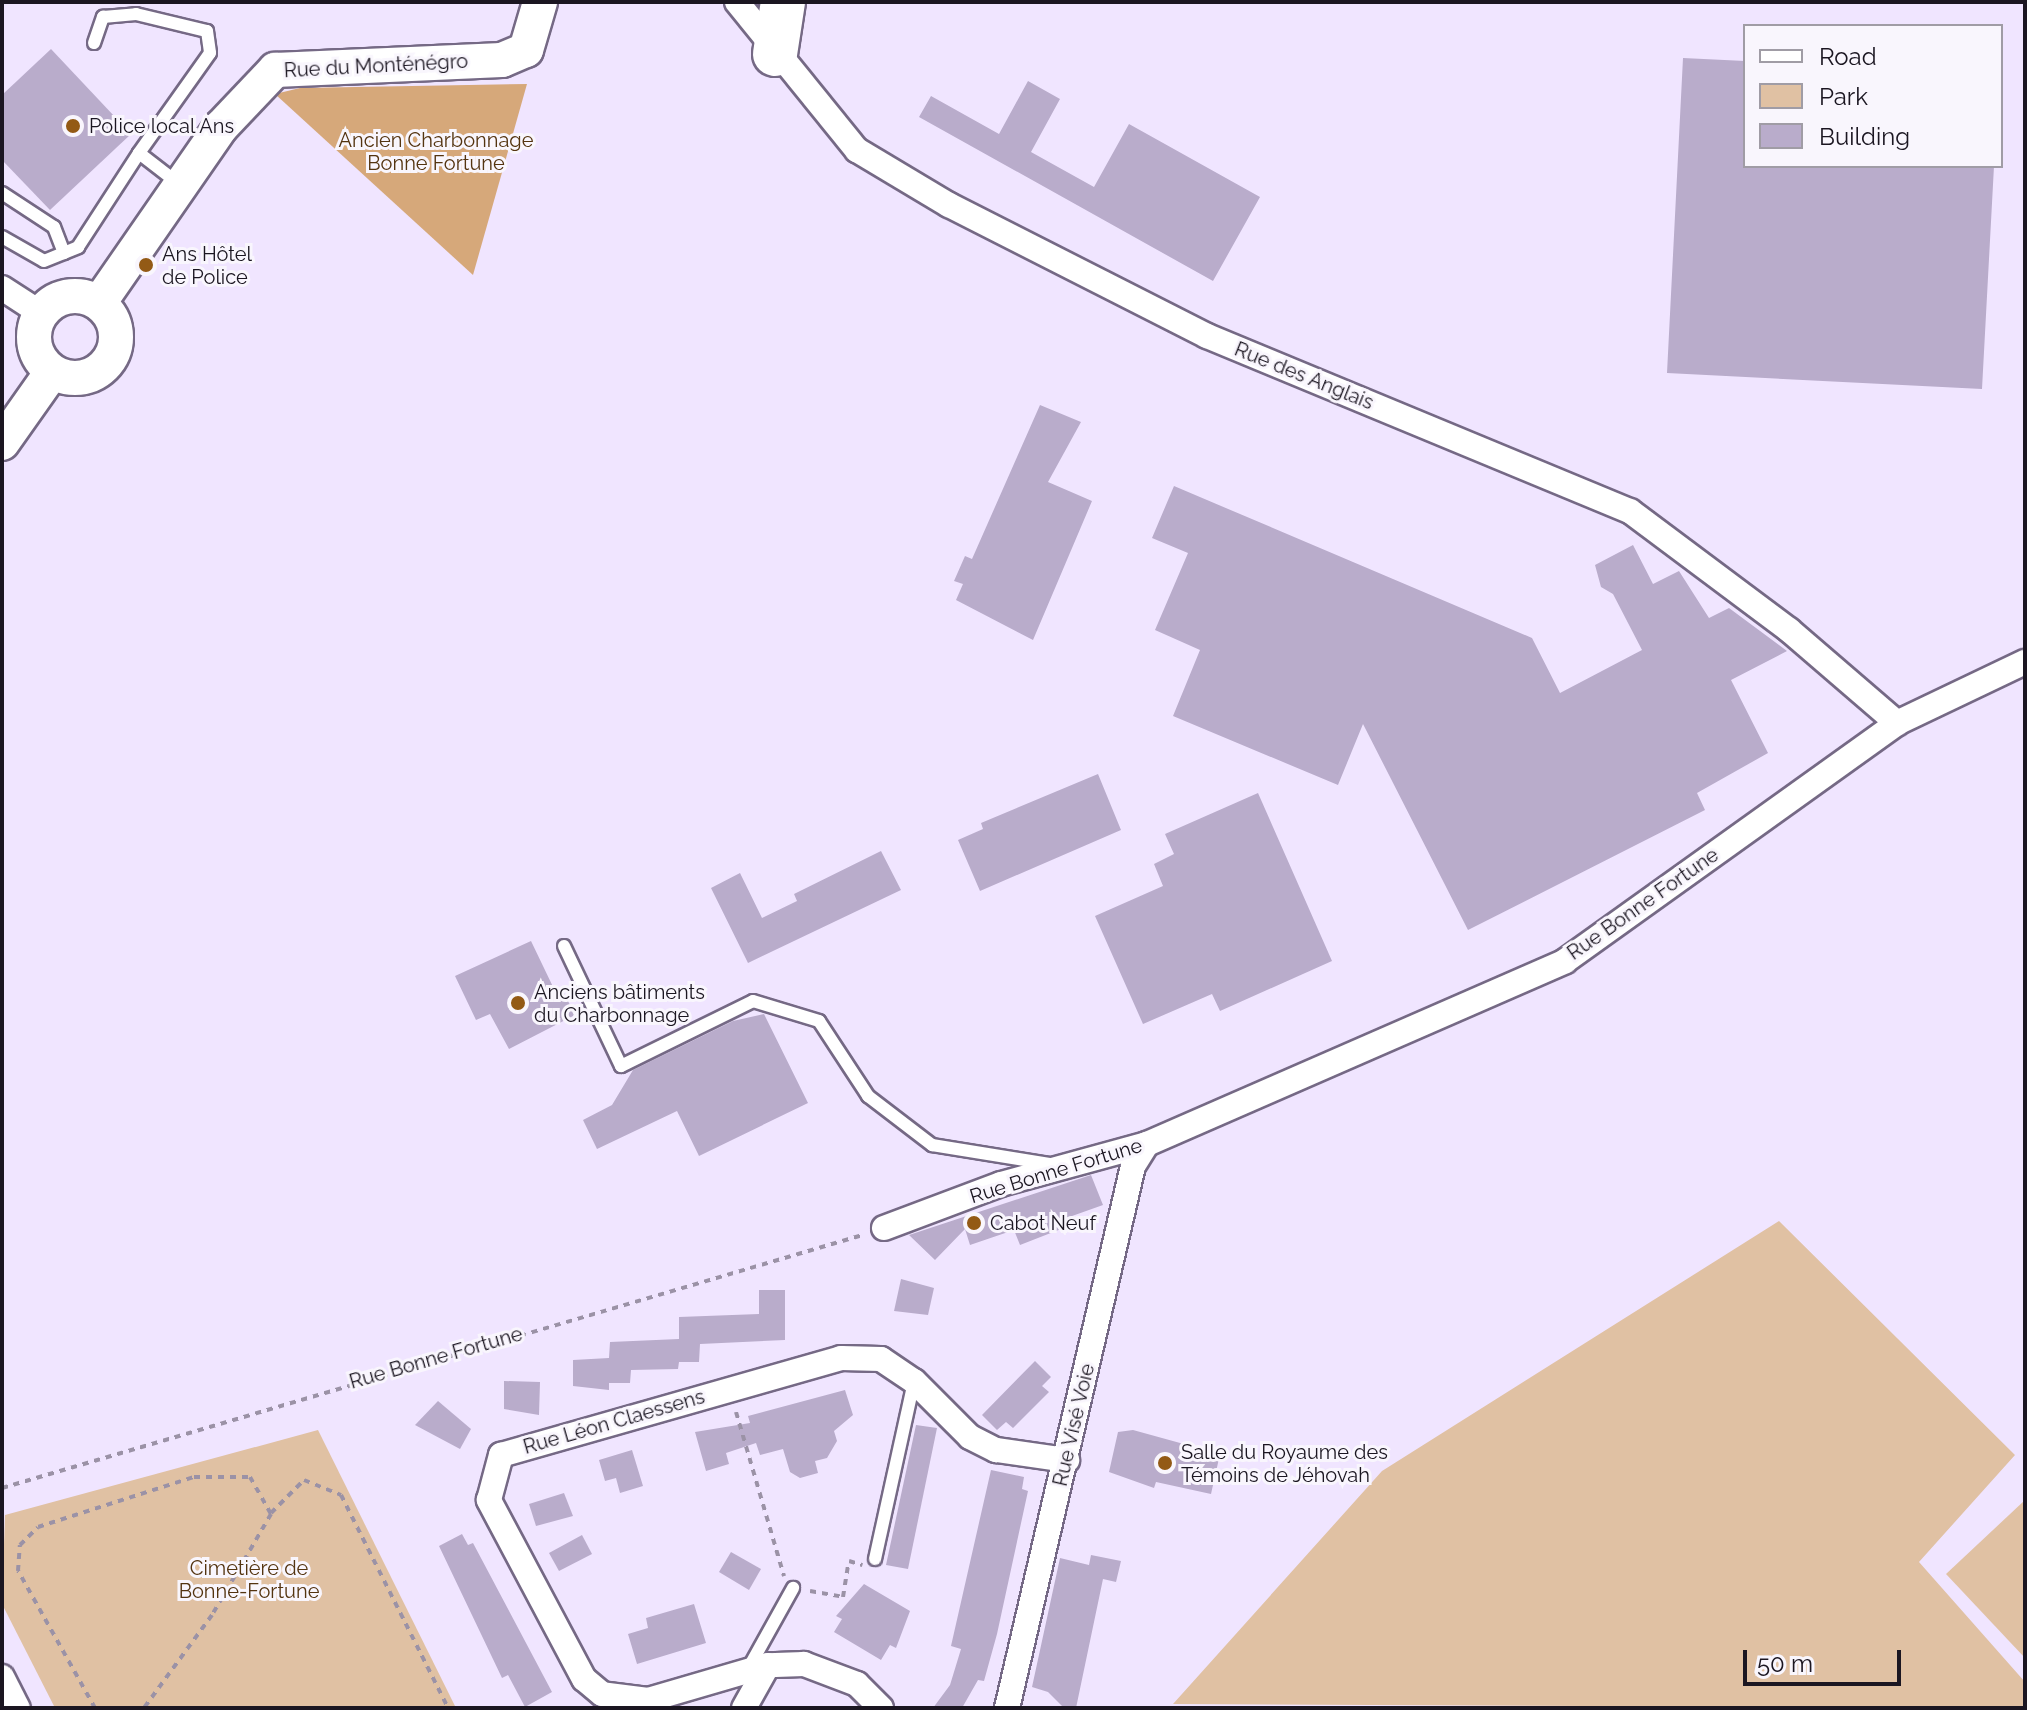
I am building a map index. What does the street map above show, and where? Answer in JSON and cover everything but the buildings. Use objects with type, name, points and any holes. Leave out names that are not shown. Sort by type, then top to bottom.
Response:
[{"type":"highway","points":[[775,54],[783,2]]},
{"type":"street","name":"Rue du Monténégro","points":[[99,303],[221,127],[275,70],[502,60],[526,50],[540,2]]},
{"type":"street","name":"Rue des Anglais","points":[[737,2],[775,54],[857,150],[949,205],[1207,336],[1630,511],[1789,630],[1897,723]]},
{"type":"street","points":[[2,288],[42,314]]},
{"type":"street","points":[[72,296],[99,303],[116,330],[111,358],[80,378],[52,372],[34,344],[42,314],[72,296]]},
{"type":"street","points":[[2,443],[52,372]]},
{"type":"street","name":"Rue Bonne Fortune","points":[[884,1228],[1064,1165],[1147,1144],[1565,961],[1897,723],[2025,662]]},
{"type":"street","name":"Rue Visé Voie","points":[[1007,1708],[1130,1179],[1147,1144]]},
{"type":"street","name":"Rue Léon Claessens","points":[[881,1708],[857,1684],[804,1664],[758,1667],[648,1700],[602,1694],[584,1679],[489,1500],[501,1455],[841,1358],[881,1359],[914,1381],[970,1437],[996,1450],[1067,1460]]},
{"type":"street","points":[[744,1708],[758,1667]]},
{"type":"street","points":[[2,1677],[18,1708]]},
{"type":"lane","points":[[2,237],[44,261],[78,247],[139,153],[210,53],[207,31],[136,14],[103,17],[94,43]]},
{"type":"lane","points":[[139,153],[180,185]]},
{"type":"lane","points":[[2,193],[54,227],[64,253]]},
{"type":"lane","points":[[564,946],[621,1066],[753,1001],[819,1021],[868,1096],[932,1145],[1064,1165]]},
{"type":"lane","points":[[875,1559],[914,1381]]},
{"type":"lane","points":[[758,1667],[793,1588]]},
{"type":"path","name":"Rue Bonne Fortune","points":[[2,1488],[884,1228]]},
{"type":"path","points":[[729,1389],[786,1583],[793,1588],[843,1597],[849,1561],[870,1567],[875,1559]]},
{"type":"path","points":[[95,1708],[18,1571],[20,1545],[38,1527],[194,1477],[250,1477],[271,1514]]},
{"type":"path","points":[[144,1708],[212,1615],[271,1514],[304,1480],[341,1495],[448,1708]]},
{"type":"green space","name":"Ancien Charbonnage Bonne Fortune","points":[[527,84],[473,275],[275,94],[300,88]]},
{"type":"green space","points":[[1779,1221],[2015,1455],[1919,1562],[2025,1682],[2025,1708],[1173,1704],[1382,1471]]},
{"type":"green space","name":"Cimetière de Bonne-Fortune","points":[[318,1430],[456,1708],[55,1708],[2,1604],[5,1515]]},
{"type":"green space","points":[[2025,1500],[2025,1658],[1946,1574]]},
{"type":"place","name":"Police local Ans","points":[[73,126]]},
{"type":"place","name":"Ans Hôtel de Police","points":[[146,265]]},
{"type":"place","name":"Anciens bâtiments du Charbonnage","points":[[518,1003]]},
{"type":"place","name":"Cabot Neuf","points":[[974,1223]]},
{"type":"place","name":"Salle du Royaume des Témoins de Jéhovah","points":[[1165,1463]]}]
